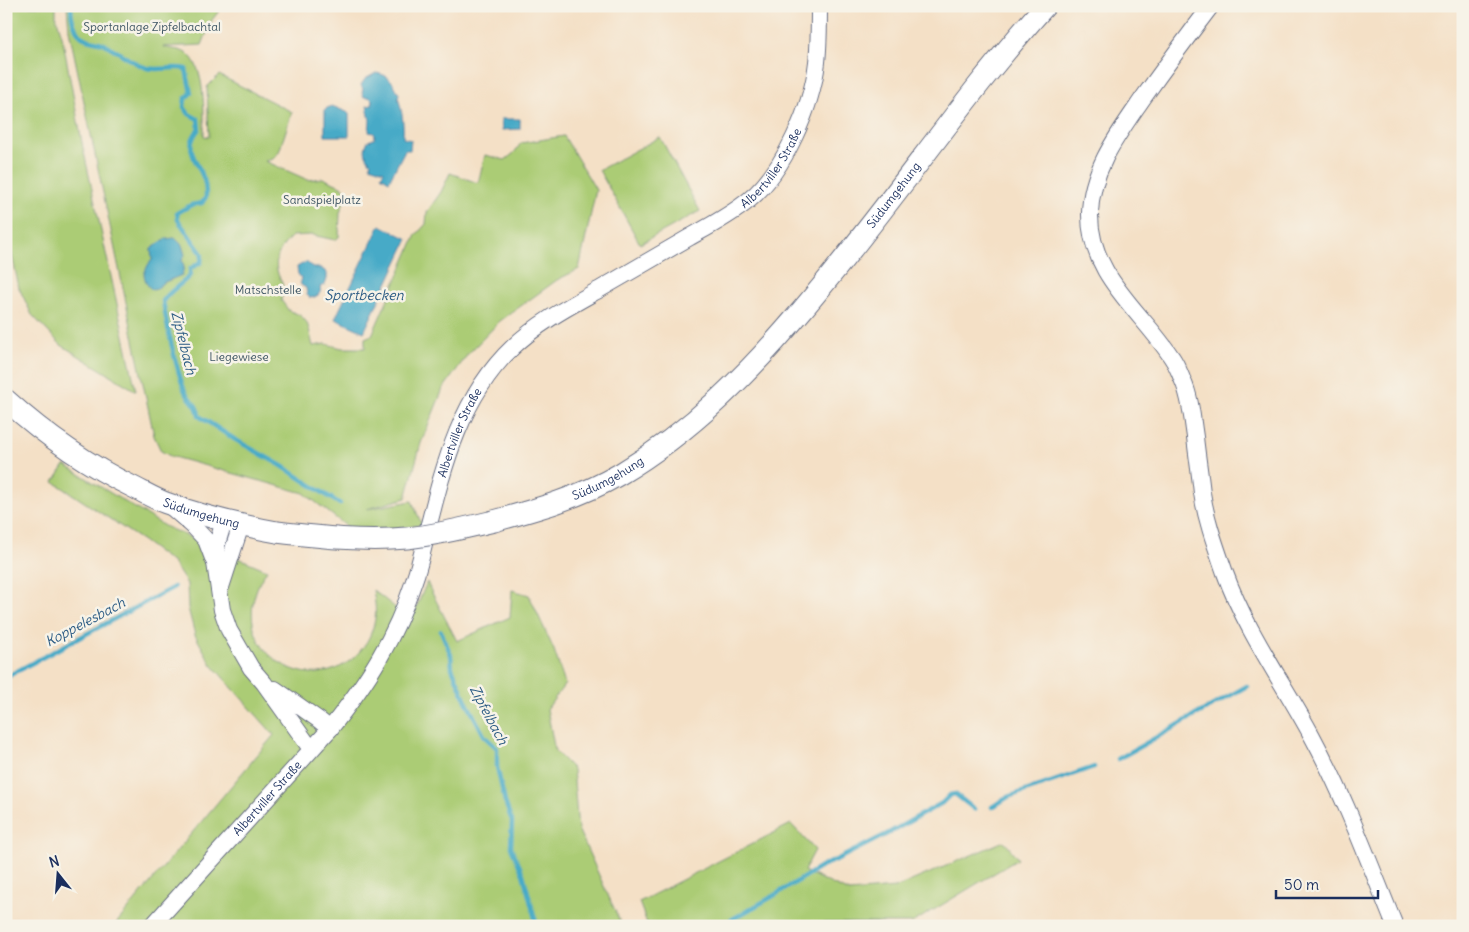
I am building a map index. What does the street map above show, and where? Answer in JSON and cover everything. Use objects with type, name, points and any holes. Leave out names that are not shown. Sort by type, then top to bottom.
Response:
[{"type":"main road","name":"Südumgehung","points":[[6,400],[36,427],[75,456],[165,503],[232,523],[277,532],[340,538],[406,538],[446,532],[494,521],[562,502],[620,474],[675,438],[728,392],[766,354],[833,274],[1025,27],[1045,6]]},
{"type":"street","name":"Albertviller Straße","points":[[152,926],[330,729],[355,698],[388,647],[415,581],[440,480],[455,434],[472,400],[489,373],[514,346],[540,325],[724,218],[750,199],[772,174],[799,127],[809,98],[817,62],[819,6]]},
{"type":"street","points":[[1210,6],[1128,120],[1103,161],[1093,186],[1090,215],[1093,238],[1102,266],[1116,289],[1173,359],[1185,385],[1191,408],[1203,498],[1213,539],[1226,575],[1243,616],[1312,735],[1335,780],[1395,926]]},
{"type":"street","points":[[165,503],[193,526],[206,540],[215,563],[222,610],[229,630],[251,668],[264,682],[311,749]]},
{"type":"street","points":[[215,563],[217,544],[232,523]]},
{"type":"street","points":[[220,594],[232,523]]},
{"type":"street","points":[[264,682],[330,729]]},
{"type":"green space","points":[[6,6],[56,6],[56,16],[62,36],[83,148],[136,391],[61,345],[32,315],[19,288],[6,226]]},
{"type":"green space","points":[[67,6],[223,6],[212,20],[202,45],[163,47],[186,53],[193,59],[202,91],[204,136],[209,137],[207,87],[219,75],[292,112],[279,152],[273,159],[265,161],[308,180],[323,178],[343,187],[347,194],[340,213],[339,237],[335,240],[312,235],[292,236],[278,255],[276,265],[283,287],[281,300],[289,311],[296,313],[305,320],[313,346],[326,344],[342,348],[365,348],[365,338],[372,335],[416,235],[426,224],[427,212],[441,192],[450,173],[478,183],[485,155],[505,160],[514,153],[521,143],[564,136],[596,190],[579,269],[557,280],[500,321],[468,354],[443,389],[421,443],[406,498],[367,509],[412,501],[422,525],[394,529],[350,529],[304,493],[170,456],[161,451],[154,436],[69,30]],"holes":[[[165,239],[173,279],[162,283],[157,289],[148,265],[153,260],[151,249]]]},
{"type":"green space","points":[[660,137],[700,211],[640,244],[599,170]]},
{"type":"green space","points":[[65,465],[166,527],[267,570],[254,600],[252,615],[254,629],[260,642],[269,654],[282,664],[298,671],[323,673],[335,669],[346,664],[364,647],[375,620],[376,612],[373,590],[411,620],[427,582],[457,641],[510,617],[512,590],[529,595],[554,650],[565,684],[547,709],[555,751],[573,769],[578,829],[622,926],[114,926],[274,735],[212,665],[195,635],[188,608],[187,584],[173,563],[54,482]]},
{"type":"green space","points":[[791,824],[815,850],[804,871],[849,892],[895,888],[1004,841],[1018,859],[912,923],[823,923],[812,926],[648,926],[639,902]]},
{"type":"water","points":[[376,73],[388,77],[397,90],[401,107],[403,138],[411,140],[410,150],[405,150],[389,181],[381,176],[384,171],[370,166],[371,163],[365,152],[368,141],[374,139],[375,135],[369,132],[370,120],[367,106],[372,105],[373,101],[369,97],[364,97],[361,85],[365,79]]},
{"type":"water","points":[[332,106],[349,113],[349,136],[325,136],[325,109]]},
{"type":"water","points":[[501,119],[520,119],[520,129],[502,130]]},
{"type":"water","name":"Sportbecken","points":[[380,225],[408,239],[364,332],[335,319]]},
{"type":"water","points":[[175,238],[182,245],[185,255],[182,260],[184,267],[182,275],[162,283],[157,289],[152,290],[146,283],[144,274],[152,260],[151,249],[165,239]]},
{"type":"water","points":[[306,262],[314,268],[321,268],[327,273],[325,285],[320,287],[320,293],[310,298],[307,295],[306,288],[301,285],[301,278],[297,267]]},
{"type":"waterway","name":"Zipfelbach","points":[[71,6],[74,25],[80,35],[85,38],[108,46],[147,68],[186,69],[191,93],[185,99],[184,107],[189,114],[198,119],[199,129],[194,136],[191,148],[205,182],[206,197],[202,203],[191,205],[177,213],[178,220],[202,254],[201,262],[190,269],[190,275],[169,293],[163,301],[174,356],[186,393],[197,408],[199,416],[234,439],[282,466],[340,504]]},
{"type":"waterway","name":"Koppelesbach","points":[[6,677],[174,587]]},
{"type":"waterway","name":"Zipfelbach","points":[[441,631],[451,655],[452,668],[467,703],[485,737],[497,748],[497,767],[505,802],[512,821],[511,847],[523,874],[537,926]]},
{"type":"waterway","points":[[1118,759],[1247,686]]},
{"type":"waterway","points":[[992,807],[1008,797],[1094,767]]},
{"type":"waterway","points":[[720,926],[826,864],[887,834],[942,803],[950,795],[955,794],[974,809]]},
{"type":"park label","name":"Sportanlage Zipfelbachtal","points":[[152,27]]},
{"type":"park label","name":"Sandspielplatz","points":[[322,200]]},
{"type":"park label","name":"Matschstelle","points":[[268,290]]},
{"type":"park label","name":"Liegewiese","points":[[239,357]]}]
